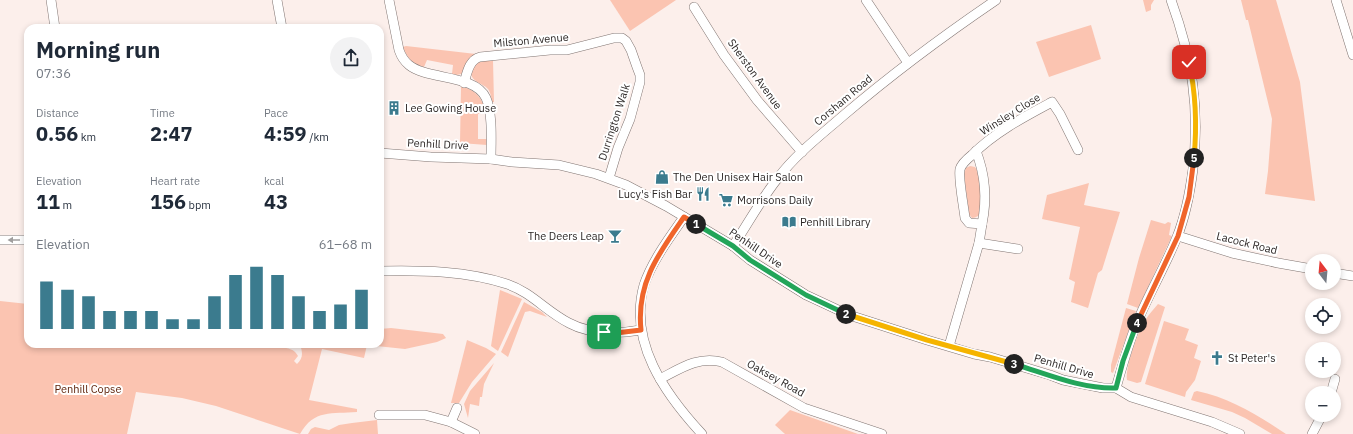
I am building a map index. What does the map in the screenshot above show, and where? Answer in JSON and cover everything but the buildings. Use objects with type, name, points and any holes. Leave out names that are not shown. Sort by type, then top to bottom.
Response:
[{"type":"street","points":[[51,0],[54,24]]},
{"type":"street","points":[[277,0],[281,24]]},
{"type":"street","points":[[389,0],[399,50],[401,56],[408,65],[417,70],[464,82],[482,91],[487,102],[490,116],[491,159]]},
{"type":"street","points":[[866,0],[908,63]]},
{"type":"street","name":"Corsham Road","points":[[733,246],[778,178],[802,152],[870,92],[959,25],[996,0]]},
{"type":"street","points":[[1116,388],[1123,361],[1136,324],[1178,236],[1189,197],[1195,143],[1196,112],[1190,64],[1170,0]]},
{"type":"street","points":[[1336,0],[1350,28],[1353,55]]},
{"type":"street","name":"Sherston Avenue","points":[[694,7],[724,55],[754,95],[802,152]]},
{"type":"street","name":"Milston Avenue","points":[[464,82],[470,65],[476,58],[532,51],[567,50],[614,38]]},
{"type":"street","name":"Durrington Walk","points":[[609,178],[618,148],[630,119],[640,82],[640,75],[628,44],[622,38],[614,38]]},
{"type":"street","name":"Winsley Close","points":[[982,224],[969,223],[965,218],[960,173],[962,164],[998,133],[1025,116],[1052,102],[1060,114],[1078,150]]},
{"type":"street","name":"Winsley Close","points":[[949,346],[979,243],[985,206],[981,164],[976,151]]},
{"type":"street","name":"Penhill Drive","points":[[384,153],[491,159],[571,167],[609,178],[639,191],[733,246],[750,260],[806,295],[865,321],[998,359],[1063,380],[1103,388],[1116,388],[1131,397],[1212,422],[1240,434]]},
{"type":"street","points":[[684,217],[657,259],[645,284],[640,308],[641,330],[649,358],[660,379],[677,405],[702,434]]},
{"type":"street","name":"Lacock Road","points":[[1178,236],[1246,256],[1305,268]]},
{"type":"street","points":[[0,240],[24,240]]},
{"type":"street","points":[[979,243],[1018,249]]},
{"type":"street","points":[[384,271],[436,272],[487,279],[509,285],[534,299],[569,323],[581,328],[593,331],[616,333],[641,330]]},
{"type":"street","points":[[1341,274],[1353,276]]},
{"type":"street","name":"Oaksey Road","points":[[660,379],[690,363],[704,360],[714,360],[722,362],[804,408],[882,434]]},
{"type":"street","points":[[1333,386],[1335,379]]},
{"type":"street","points":[[451,422],[457,408]]},
{"type":"street","points":[[379,415],[425,416],[451,422],[475,434]]},
{"type":"street","points":[[1312,434],[1318,422]]},
{"type":"green space","points":[[610,0],[676,0],[630,31]]},
{"type":"green space","points":[[1143,0],[1154,0],[1151,5],[1151,10],[1146,12]]},
{"type":"green space","points":[[1241,0],[1276,0],[1300,82],[1315,201],[1265,194],[1272,119],[1248,20],[1246,20]]},
{"type":"green space","points":[[1091,25],[1101,59],[1049,77],[1036,42]]},
{"type":"green space","points":[[406,46],[476,54],[471,57],[464,73],[457,75],[452,74],[453,65],[427,60],[424,67],[416,64],[410,60],[406,54],[403,47]]},
{"type":"green space","points":[[493,60],[494,102],[492,102],[488,89],[476,81],[471,74],[474,65],[481,61]]},
{"type":"green space","points":[[461,86],[478,95],[483,103],[485,113],[478,114],[478,139],[487,139],[487,145],[460,143]]},
{"type":"green space","points":[[970,166],[975,167],[977,171],[982,199],[980,212],[978,216],[974,218],[972,218],[969,214],[964,174],[966,168]]},
{"type":"green space","points":[[1089,183],[1084,205],[1120,212],[1102,270],[1098,273],[1088,308],[1071,302],[1075,282],[1069,279],[1080,227],[1042,219],[1047,195]]},
{"type":"green space","points":[[1151,220],[1165,224],[1168,222],[1171,223],[1169,235],[1172,236],[1138,308],[1127,304]]},
{"type":"green space","points":[[500,290],[522,299],[498,351],[491,346]]},
{"type":"green space","name":"Penhill Copse","points":[[0,301],[24,304],[24,348],[285,348],[296,353],[298,356],[294,361],[297,364],[302,355],[301,348],[366,348],[364,358],[322,349],[309,400],[357,409],[357,412],[324,414],[311,420],[300,434],[216,406],[182,398],[136,392],[127,434],[0,434]]},
{"type":"green space","points":[[524,302],[542,312],[547,317],[530,311],[525,312],[508,357],[501,352]]},
{"type":"green space","points":[[1158,304],[1165,307],[1141,382],[1137,383],[1127,380],[1130,358],[1136,340],[1146,319]]},
{"type":"green space","points":[[1126,308],[1136,311],[1113,373],[1111,372],[1111,365]]},
{"type":"green space","points":[[1164,321],[1189,329],[1185,340],[1198,345],[1194,358],[1201,361],[1195,380],[1186,392],[1185,397],[1145,384]]},
{"type":"green space","name":"Penhill Copse","points":[[391,328],[443,334],[446,338],[437,342],[405,349],[384,347],[384,329]]},
{"type":"green space","points":[[467,340],[496,354],[472,382],[459,403],[451,403]]},
{"type":"green space","points":[[494,363],[484,384],[479,406],[470,404],[468,418],[464,404],[470,391]]},
{"type":"green space","points":[[1197,391],[1221,398],[1243,408],[1286,434],[1272,434],[1232,412],[1191,400],[1194,392]]},
{"type":"green space","points":[[790,410],[858,434],[785,434],[775,425]]},
{"type":"green space","points":[[377,420],[378,434],[308,434],[311,429],[315,427],[329,430],[339,425]]},
{"type":"place","name":"Lee Gowing House","points":[[394,108]]},
{"type":"place","name":"The Den Unisex Hair Salon","points":[[662,177]]},
{"type":"place","name":"Lucy's Fish Bar","points":[[703,194]]},
{"type":"place","name":"Morrisons Daily","points":[[726,200]]},
{"type":"place","name":"Penhill Library","points":[[789,222]]},
{"type":"place","name":"The Deers Leap","points":[[615,236]]},
{"type":"place","name":"St Peter's","points":[[1217,358]]},
{"type":"route","points":[[604,332],[616,333],[641,330],[640,308],[649,273],[684,217],[733,246],[750,260],[806,295],[849,315],[927,340],[974,354],[990,357],[1063,380],[1103,388],[1116,388],[1123,361],[1136,324],[1178,236],[1189,197],[1196,122],[1196,106],[1189,62]]}]
